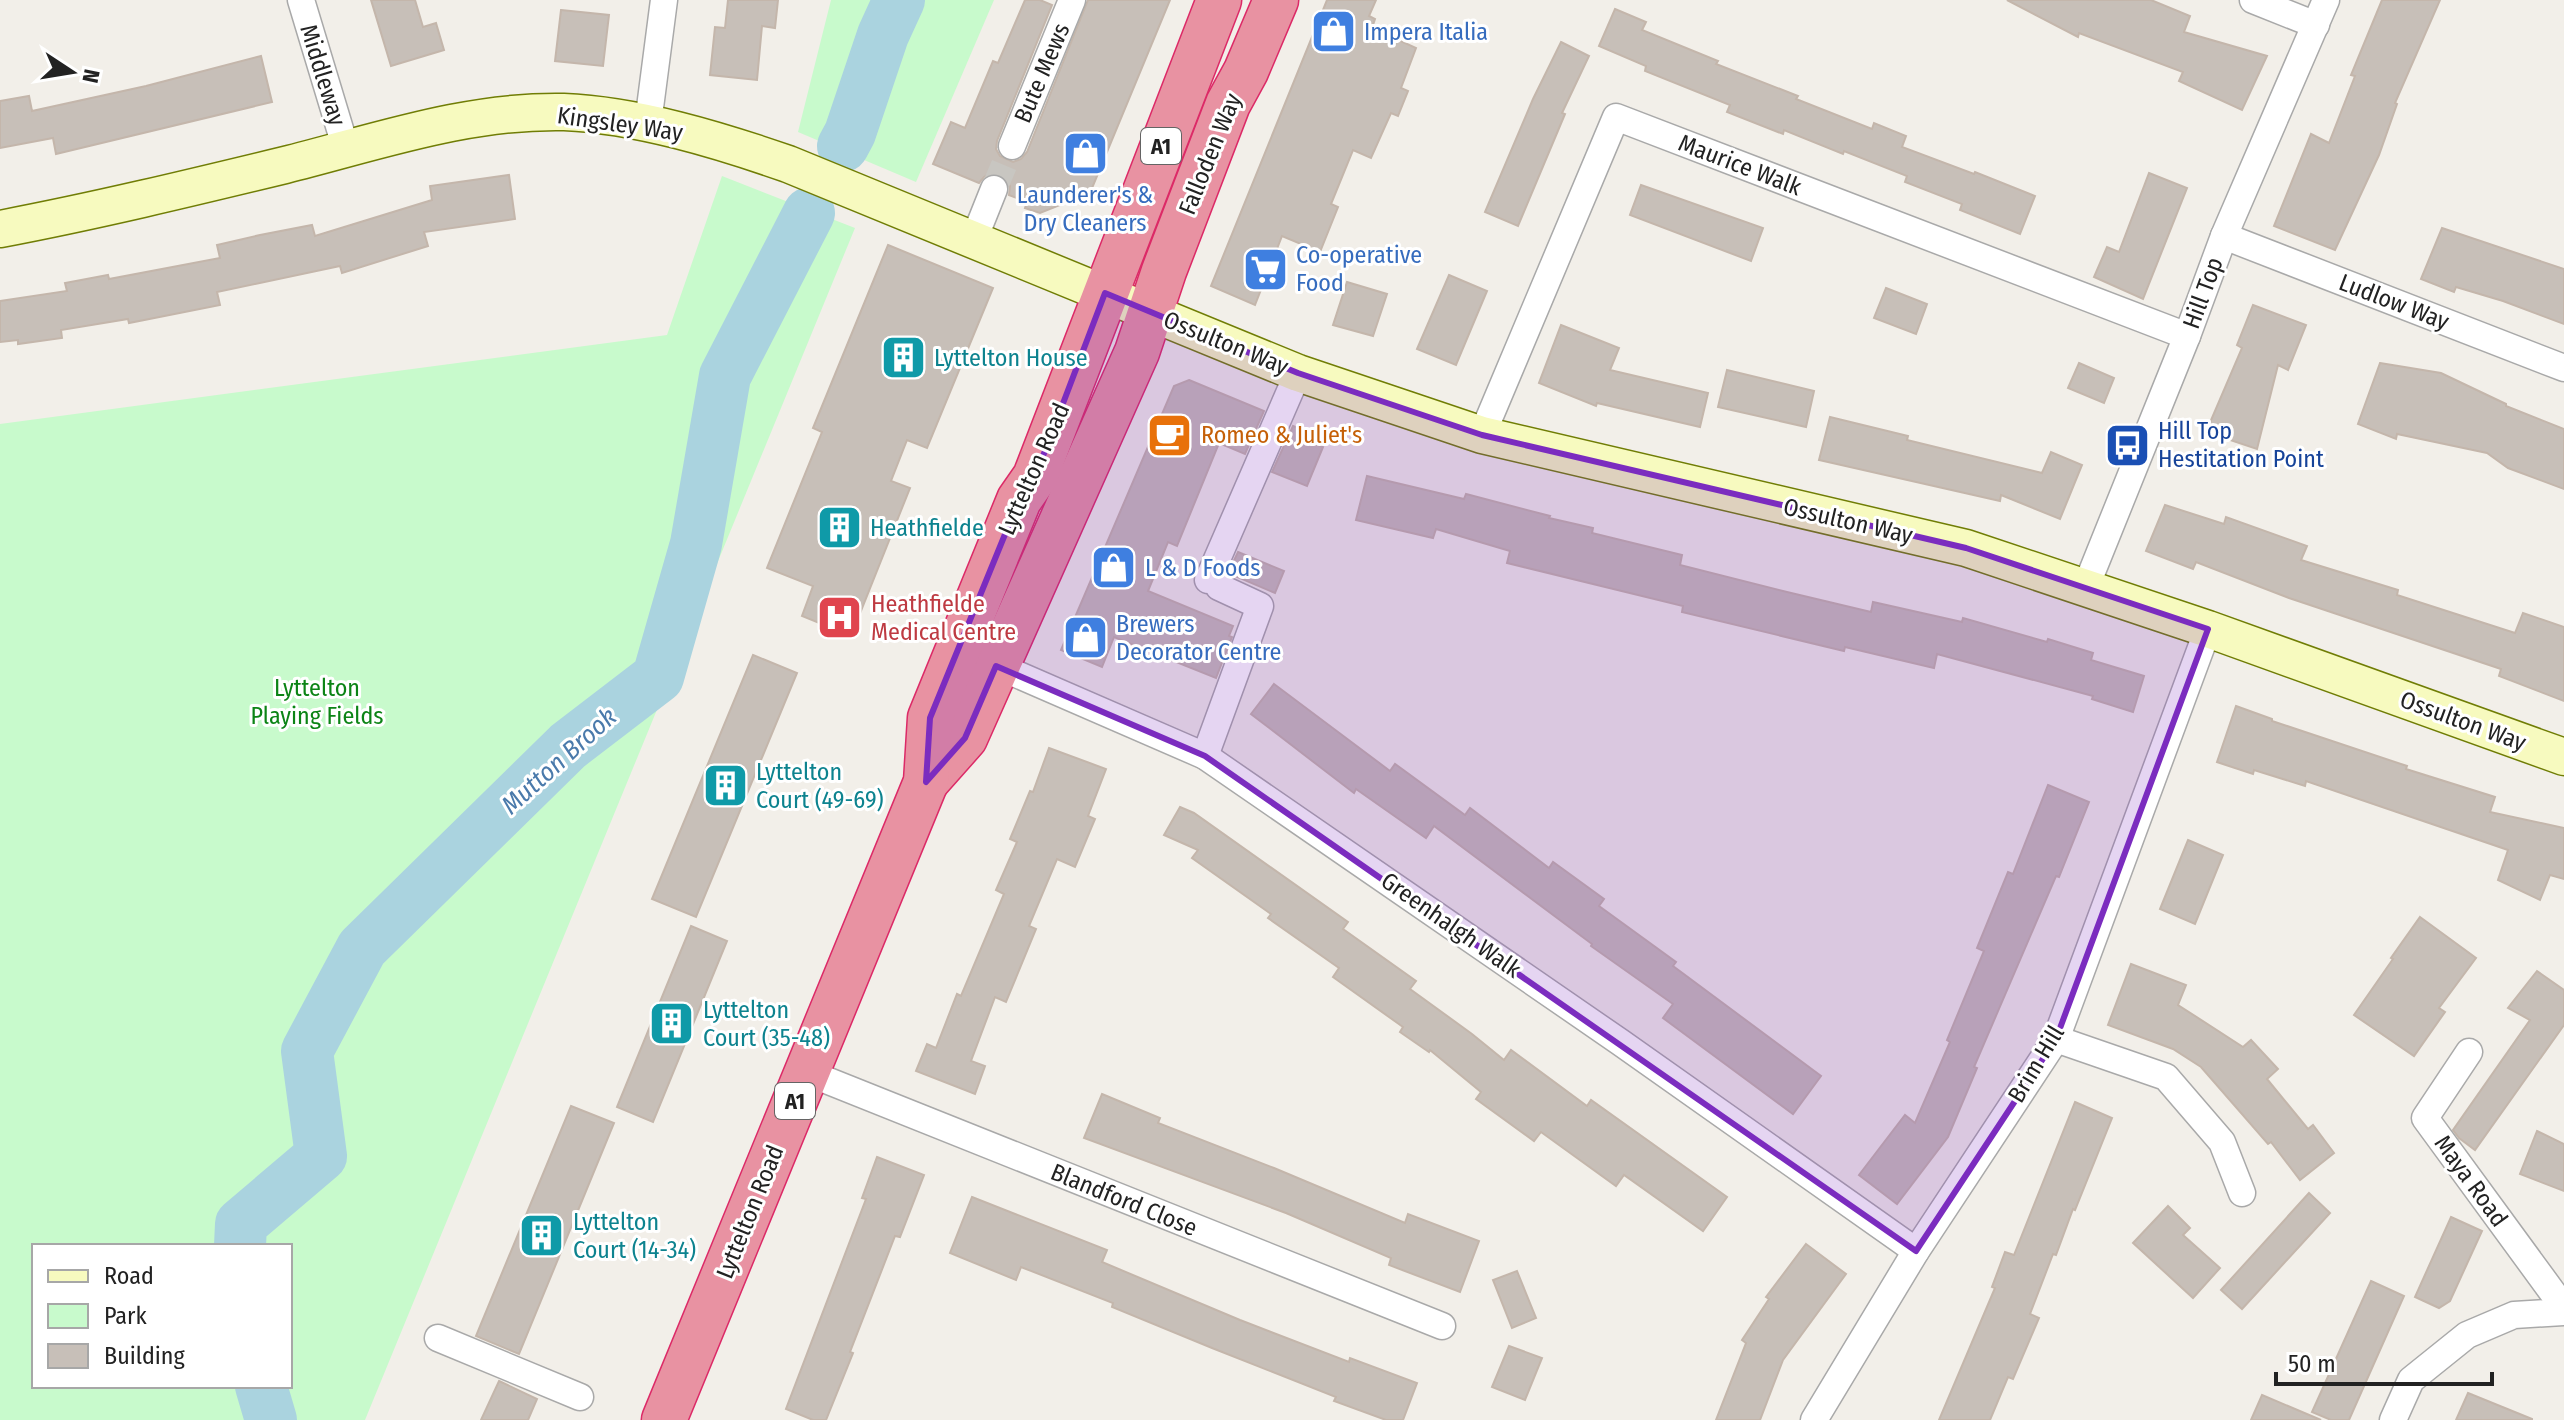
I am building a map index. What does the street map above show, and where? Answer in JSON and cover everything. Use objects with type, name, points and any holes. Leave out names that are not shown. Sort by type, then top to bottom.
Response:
[{"type":"highway","name":"Falloden Way","points":[[1127,302],[1219,0]]},
{"type":"highway","name":"Falloden Way","points":[[1127,302],[1246,71],[1276,0]]},
{"type":"highway","name":"Lyttelton Road","points":[[664,1420],[926,782],[965,738],[978,658],[1137,352],[1127,302]]},
{"type":"street","name":"Middleway","points":[[301,0],[346,149]]},
{"type":"street","points":[[648,123],[664,0]]},
{"type":"street","name":"Bute Mews","points":[[1012,146],[1072,0]]},
{"type":"street","points":[[2253,0],[2316,25]]},
{"type":"street","name":"Hill Top","points":[[2085,589],[2224,236],[2326,0]]},
{"type":"street","name":"Kingsley Way","points":[[0,229],[285,165],[453,121],[501,114],[566,112],[648,123],[701,136],[788,164],[1127,302]]},
{"type":"street","name":"Maurice Walk","points":[[1482,435],[1616,117],[2187,336]]},
{"type":"street","points":[[974,239],[994,189]]},
{"type":"street","name":"Ludlow Way","points":[[2224,236],[2564,368]]},
{"type":"street","name":"Ossulton Way","points":[[1127,302],[1298,373],[1482,435],[1966,548],[2208,629],[2564,757]]},
{"type":"street","points":[[1205,756],[1260,606],[1213,583],[1298,373]]},
{"type":"street","name":"Brim Hill","points":[[1814,1420],[1916,1251],[2056,1039],[2208,629]]},
{"type":"street","name":"Greenhalgh Walk","points":[[978,658],[1205,756],[1916,1251]]},
{"type":"street","points":[[2056,1039],[2166,1077],[2222,1142],[2242,1193]]},
{"type":"street","name":"Maya Road","points":[[2469,1052],[2425,1118],[2564,1310]]},
{"type":"street","name":"Blandford Close","points":[[806,1072],[1442,1326]]},
{"type":"street","points":[[2393,1420],[2411,1380],[2467,1335],[2514,1315],[2564,1310]]},
{"type":"street","points":[[438,1338],[580,1397]]},
{"type":"highlighted area","points":[[1105,293],[1298,373],[1482,435],[1966,548],[2208,629],[2056,1039],[1916,1251],[1205,756],[996,666],[965,738],[926,782],[930,718],[1019,500],[1035,477]]},
{"type":"green space","points":[[831,0],[994,0],[916,182],[798,132]]},
{"type":"green space","name":"Lyttelton Playing Fields","points":[[722,176],[855,228],[365,1420],[0,1420],[0,424],[667,335]]},
{"type":"building","points":[[371,0],[415,0],[423,27],[436,23],[444,50],[391,66]]},
{"type":"building","points":[[728,0],[778,0],[775,28],[762,26],[757,80],[710,75],[715,27],[725,28]]},
{"type":"building","points":[[1025,0],[1040,0],[1052,5],[997,141],[996,149],[1000,156],[1013,162],[1027,152],[1088,0],[1170,0],[1090,193],[1040,213],[1025,208],[1027,202],[1009,195],[1010,186],[1001,175],[991,173],[979,183],[933,164],[951,122],[965,128],[993,61],[998,63]]},
{"type":"building","points":[[1327,0],[1376,0],[1369,16],[1375,19],[1372,28],[1416,48],[1401,88],[1408,91],[1398,116],[1391,113],[1371,158],[1353,150],[1331,204],[1338,207],[1320,252],[1282,236],[1255,305],[1211,286]]},
{"type":"building","points":[[2007,0],[2151,0],[2190,16],[2184,32],[2267,56],[2242,110],[2179,81],[2183,72],[2079,33],[2078,37]]},
{"type":"building","points":[[2382,0],[2440,0],[2395,103],[2379,155],[2335,250],[2274,226],[2311,134],[2329,143],[2355,76],[2351,75]]},
{"type":"building","points":[[1615,9],[1646,22],[1642,30],[1718,61],[1716,64],[1798,96],[1796,99],[1872,129],[1874,123],[1906,136],[1902,147],[2035,196],[2020,234],[1960,210],[1962,204],[1905,182],[1907,176],[1844,151],[1843,154],[1784,130],[1783,134],[1727,112],[1730,105],[1645,71],[1646,66],[1599,46]]},
{"type":"building","points":[[561,10],[609,15],[603,66],[555,61]]},
{"type":"building","points":[[1561,42],[1589,56],[1562,113],[1565,114],[1518,226],[1485,212]]},
{"type":"building","points":[[261,56],[272,102],[56,154],[53,138],[0,148],[0,101],[29,96],[32,111]]},
{"type":"building","points":[[2149,173],[2187,188],[2143,299],[2094,277],[2107,247],[2119,252]]},
{"type":"building","points":[[509,175],[515,219],[424,232],[428,246],[342,273],[340,266],[217,292],[220,305],[129,323],[128,319],[61,330],[62,338],[18,344],[18,340],[0,342],[0,301],[67,291],[65,283],[108,275],[109,279],[220,258],[217,245],[260,235],[312,225],[315,236],[432,200],[430,186]]},
{"type":"building","points":[[1641,185],[1763,228],[1751,261],[1630,215]]},
{"type":"building","points":[[2442,228],[2564,269],[2564,324],[2503,301],[2456,287],[2454,292],[2421,279]]},
{"type":"building","points":[[888,245],[993,288],[927,448],[907,440],[891,481],[910,488],[851,636],[802,616],[813,586],[767,568],[822,432],[813,428]]},
{"type":"building","points":[[1449,275],[1487,291],[1456,365],[1417,349]]},
{"type":"building","points":[[1347,282],[1387,294],[1373,336],[1333,325]]},
{"type":"building","points":[[1886,288],[1927,304],[1916,334],[1874,318]]},
{"type":"building","points":[[2253,305],[2306,325],[2288,370],[2278,365],[2257,449],[2206,432],[2242,348],[2237,345]]},
{"type":"building","points":[[1561,325],[1619,348],[1610,370],[1708,393],[1700,427],[1597,403],[1596,406],[1539,383]]},
{"type":"building","points":[[2079,363],[2114,378],[2104,403],[2068,388]]},
{"type":"building","points":[[2380,363],[2441,373],[2506,406],[2564,429],[2564,489],[2508,468],[2487,453],[2397,434],[2396,439],[2358,424]]},
{"type":"building","points":[[1727,370],[1814,391],[1806,427],[1718,407]]},
{"type":"building","points":[[1189,380],[1264,411],[1245,454],[1219,443],[1177,546],[1168,542],[1148,591],[1233,626],[1229,636],[1232,637],[1216,678],[1114,637],[1102,667],[1061,650],[1174,386]]},
{"type":"building","points":[[1830,417],[1908,436],[1907,440],[2042,473],[2051,452],[2082,465],[2060,519],[2001,495],[2000,501],[1819,460]]},
{"type":"building","points":[[1293,426],[1303,430],[1299,438],[1323,447],[1307,486],[1272,472]]},
{"type":"building","points":[[1367,476],[1464,499],[1466,494],[1550,516],[1593,528],[1592,533],[1682,555],[1680,565],[1787,592],[1871,612],[1873,602],[1962,622],[1963,618],[2047,642],[2048,639],[2093,653],[2091,660],[2144,676],[2133,712],[2092,699],[2093,696],[1937,654],[1934,668],[1845,647],[1844,651],[1682,612],[1683,606],[1507,563],[1510,551],[1436,529],[1433,538],[1356,520]]},
{"type":"building","points":[[2165,505],[2224,524],[2226,517],[2307,546],[2301,560],[2398,590],[2397,595],[2515,633],[2523,613],[2564,627],[2564,701],[2499,676],[2501,669],[2289,598],[2196,562],[2193,569],[2146,551]]},
{"type":"building","points":[[1238,552],[1284,571],[1275,593],[1228,573]]},
{"type":"building","name":"Lyttelton Court (49-69)","points":[[753,655],[797,673],[696,917],[652,899]]},
{"type":"building","points":[[1274,684],[1390,771],[1395,764],[1465,815],[1470,808],[1549,868],[1553,862],[1604,899],[1599,906],[1676,962],[1673,966],[1821,1076],[1793,1114],[1663,1018],[1673,1004],[1591,946],[1434,826],[1426,838],[1356,789],[1354,793],[1251,714]]},
{"type":"building","points":[[2236,706],[2407,766],[2406,769],[2495,797],[2490,812],[2564,828],[2564,879],[2550,875],[2540,900],[2498,880],[2508,850],[2306,781],[2305,786],[2217,762]]},
{"type":"building","points":[[1049,748],[1106,769],[1088,816],[1095,819],[1075,867],[1057,859],[1029,926],[1036,929],[1006,1002],[995,997],[971,1061],[985,1066],[975,1094],[916,1071],[927,1044],[936,1048],[957,994],[961,996],[1004,894],[996,890],[1017,842],[1010,839],[1030,791],[1033,792]]},
{"type":"building","points":[[2048,785],[2089,802],[1974,1067],[1977,1068],[1948,1137],[1897,1204],[1859,1175],[1905,1115],[1915,1123],[1984,951],[1977,948],[2008,872],[2013,874]]},
{"type":"building","points":[[1180,807],[1194,813],[1348,922],[1343,929],[1416,981],[1410,989],[1504,1060],[1511,1050],[1587,1106],[1591,1100],[1727,1197],[1703,1231],[1624,1175],[1616,1186],[1541,1132],[1534,1141],[1476,1099],[1481,1092],[1430,1050],[1400,1032],[1403,1027],[1333,977],[1339,968],[1268,918],[1271,914],[1192,858],[1198,850],[1164,835]]},
{"type":"building","points":[[2188,840],[2223,855],[2195,924],[2160,909]]},
{"type":"building","points":[[2420,917],[2476,958],[2439,1008],[2445,1012],[2414,1056],[2354,1015]]},
{"type":"building","name":"Lyttelton Court (35-48)","points":[[691,926],[727,941],[653,1122],[617,1107]]},
{"type":"building","points":[[2131,964],[2186,985],[2178,1005],[2243,1047],[2251,1040],[2278,1069],[2267,1079],[2308,1129],[2313,1125],[2334,1153],[2300,1180],[2271,1142],[2268,1144],[2201,1067],[2173,1049],[2108,1025]]},
{"type":"building","points":[[2537,971],[2564,990],[2564,1025],[2475,1150],[2453,1130],[2530,1020],[2508,1008]]},
{"type":"building","points":[[1102,1094],[1160,1118],[1158,1123],[1405,1223],[1408,1214],[1479,1241],[1460,1292],[1389,1265],[1391,1258],[1286,1213],[1084,1138]]},
{"type":"building","points":[[2075,1102],[2112,1118],[2030,1314],[2039,1318],[2013,1379],[2008,1377],[1990,1420],[1939,1420],[1995,1288],[1992,1287],[2005,1252],[2014,1255]]},
{"type":"building","name":"Lyttelton Court (14-34)","points":[[571,1106],[614,1123],[519,1354],[476,1336]]},
{"type":"building","points":[[2537,1131],[2564,1144],[2564,1191],[2520,1174]]},
{"type":"building","points":[[877,1157],[924,1175],[900,1237],[895,1236],[826,1420],[813,1420],[786,1409],[866,1199],[862,1198]]},
{"type":"building","points":[[2309,1193],[2330,1213],[2242,1309],[2221,1290]]},
{"type":"building","points":[[972,1197],[1107,1250],[1102,1262],[1240,1320],[1349,1362],[1350,1358],[1417,1383],[1403,1420],[1386,1420],[1334,1401],[1336,1397],[1021,1267],[1016,1280],[950,1253]]},
{"type":"building","points":[[2168,1206],[2190,1228],[2183,1235],[2220,1268],[2193,1298],[2133,1243]]},
{"type":"building","points":[[2451,1217],[2482,1231],[2450,1301],[2439,1308],[2415,1297]]},
{"type":"building","points":[[1806,1244],[1846,1274],[1783,1360],[1760,1420],[1716,1420],[1746,1343],[1742,1340],[1769,1299],[1766,1297]]},
{"type":"building","points":[[1517,1271],[1536,1318],[1512,1328],[1493,1280]]},
{"type":"building","points":[[2371,1281],[2404,1296],[2349,1420],[2331,1420],[2312,1412]]},
{"type":"building","points":[[1509,1346],[1542,1358],[1525,1400],[1492,1387]]},
{"type":"building","points":[[499,1381],[537,1399],[528,1420],[481,1420]]},
{"type":"building","points":[[2468,1393],[2532,1419],[2532,1420],[2456,1420]]},
{"type":"building","points":[[2262,1395],[2321,1420],[2251,1420]]},
{"type":"waterway","name":"Mutton Brook","points":[[843,146],[883,35],[899,0]]},
{"type":"waterway","name":"Mutton Brook","points":[[240,1244],[241,1224],[321,1156],[307,1051],[362,948],[568,746],[658,677],[696,544],[725,376],[809,213]]},
{"type":"waterway","name":"Mutton Brook","points":[[262,1388],[271,1420]]},
{"type":"tunnel","points":[[994,189],[1012,146]]},
{"type":"place","name":"Impera Italia","points":[[1333,32]]},
{"type":"place","name":"Launderer's & Dry Cleaners","points":[[1085,153]]},
{"type":"place","name":"Co-operative Food","points":[[1265,269]]},
{"type":"place","name":"Lyttelton House","points":[[903,358]]},
{"type":"place","name":"Romeo & Juliet's","points":[[1170,435]]},
{"type":"place","name":"Hill Top Hestitation Point","points":[[2127,445]]},
{"type":"place","name":"Heathfielde","points":[[839,528]]},
{"type":"place","name":"L & D Foods","points":[[1114,568]]},
{"type":"place","name":"Heathfielde Medical Centre","points":[[840,618]]},
{"type":"place","name":"Brewers Decorator Centre","points":[[1085,638]]},
{"type":"place","name":"Lyttelton Court (49-69)","points":[[725,786]]},
{"type":"place","name":"Lyttelton Court (35-48)","points":[[672,1024]]},
{"type":"place","name":"Lyttelton Court (14-34)","points":[[542,1236]]}]
